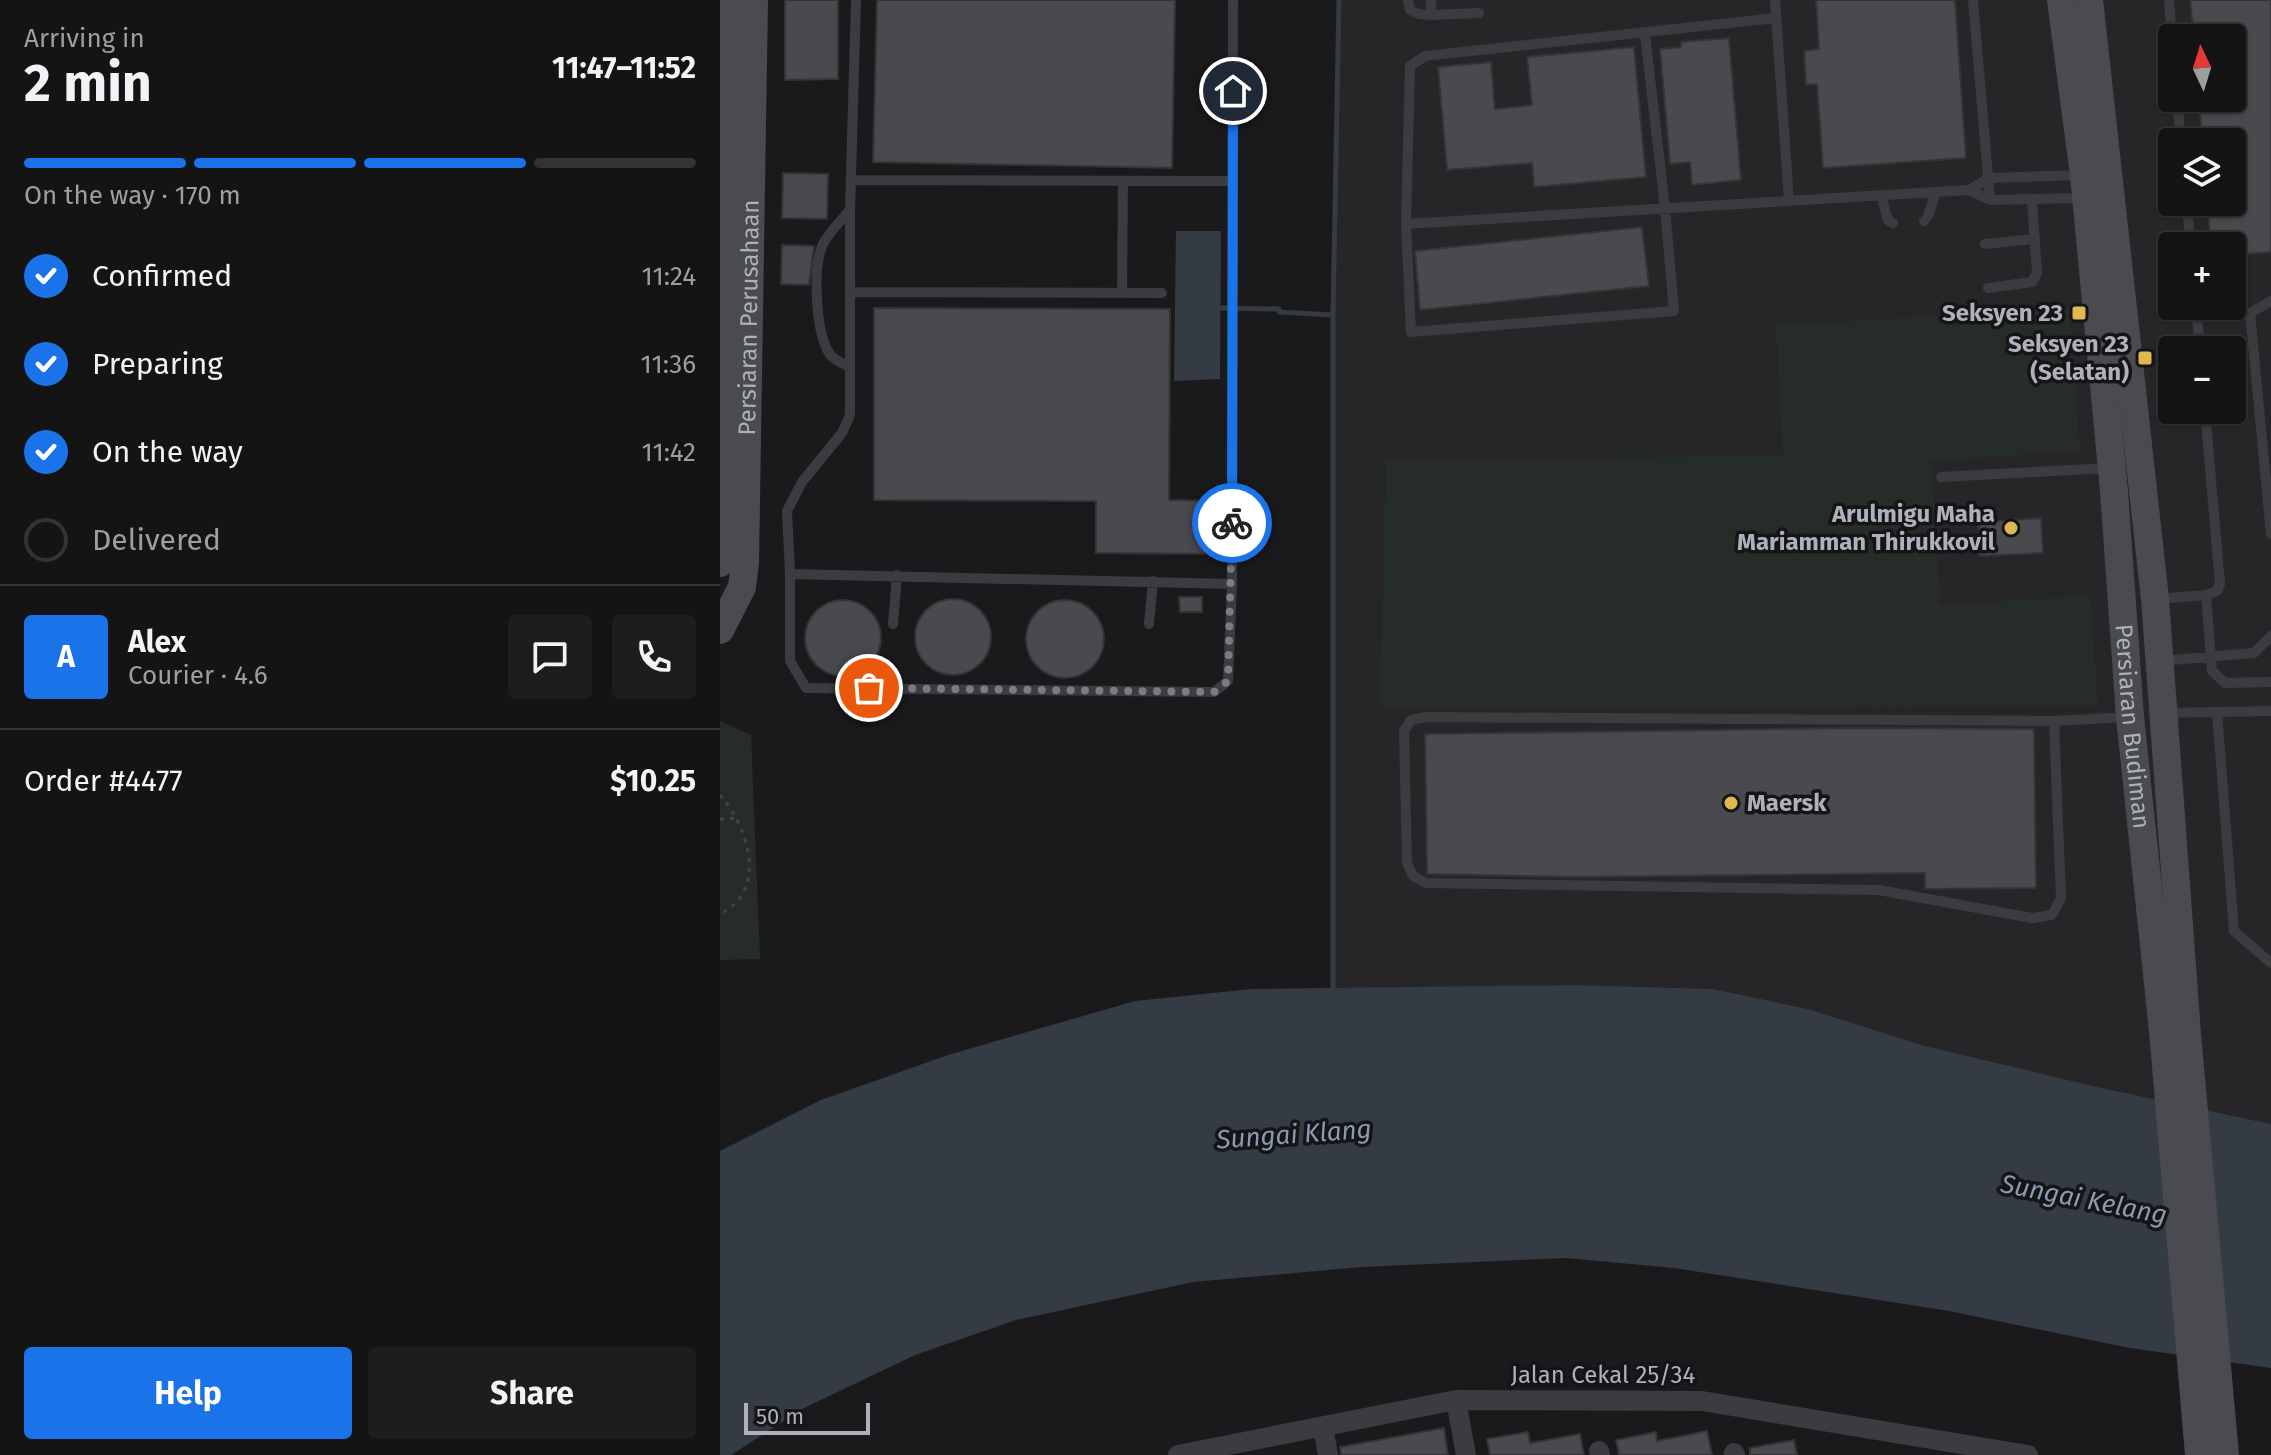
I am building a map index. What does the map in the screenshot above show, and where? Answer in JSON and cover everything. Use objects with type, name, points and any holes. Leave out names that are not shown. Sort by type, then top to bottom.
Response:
[{"type":"main road","name":"Persiaran Budiman","points":[[2061,0],[2085,186],[2130,717],[2175,1032]]},
{"type":"main road","name":"Persiaran Budiman","points":[[2089,0],[2165,713],[2175,1032],[2206,1404],[2199,1455]]},
{"type":"main road","name":"Persiaran Perusahaan","points":[[720,563],[733,5]]},
{"type":"main road","name":"Persiaran Perusahaan","points":[[720,630],[742,587],[745,562],[733,5]]},
{"type":"main road","name":"Persiaran Budiman","points":[[2206,1404],[2225,1455]]},
{"type":"street","name":"Jalan Cekal 25/34","points":[[1178,1455],[1456,1400],[1702,1401],[2028,1455]]},
{"type":"street","points":[[1456,1400],[1466,1455]]},
{"type":"street","points":[[1323,1427],[1328,1455]]},
{"type":"lane","points":[[856,0],[850,210],[850,415],[842,433],[802,482],[787,511],[790,661],[806,688],[1214,692],[1228,681],[1232,584],[1233,0]]},
{"type":"lane","points":[[1408,0],[1410,10],[1419,14],[1479,13]]},
{"type":"lane","points":[[1431,0],[1431,15]]},
{"type":"lane","points":[[1775,0],[1789,201]]},
{"type":"lane","points":[[1973,0],[1990,200]]},
{"type":"lane","points":[[2169,0],[2171,24]]},
{"type":"lane","points":[[1645,34],[1674,311],[1411,332],[1406,224],[1410,66],[1425,56],[1776,18]]},
{"type":"lane","points":[[1406,224],[1969,190],[1989,178],[2085,186]]},
{"type":"lane","points":[[853,180],[1233,181]]},
{"type":"lane","points":[[1122,293],[1123,181]]},
{"type":"lane","points":[[1969,190],[1990,200],[2032,199],[2085,186]]},
{"type":"lane","points":[[1924,221],[1936,192]]},
{"type":"lane","points":[[1881,195],[1888,220],[1893,223]]},
{"type":"lane","points":[[1988,288],[2032,282],[2037,273],[2032,199]]},
{"type":"lane","points":[[849,367],[831,356],[822,338],[818,320],[818,259],[823,243],[850,210]]},
{"type":"lane","points":[[1985,244],[2035,239]]},
{"type":"lane","points":[[852,292],[1162,293]]},
{"type":"lane","points":[[2271,301],[2250,313],[2271,534]]},
{"type":"lane","points":[[2155,599],[2206,595],[2217,591],[2220,584],[2206,424]]},
{"type":"lane","points":[[1941,477],[2111,468]]},
{"type":"lane","points":[[790,574],[1232,584]]},
{"type":"lane","points":[[893,624],[897,575]]},
{"type":"lane","points":[[1149,624],[1153,581]]},
{"type":"lane","points":[[2206,595],[2212,671],[2225,683],[2271,682]]},
{"type":"lane","points":[[2160,661],[2254,653],[2271,636]]},
{"type":"lane","points":[[2165,713],[2271,711]]},
{"type":"lane","points":[[2217,712],[2234,931],[2271,963]]},
{"type":"lane","points":[[2054,721],[2061,898],[2052,915],[2032,918],[1879,890],[1426,883],[1413,876],[1407,863],[1404,731],[1411,720],[1441,717],[2054,721],[2130,717]]},
{"type":"path","points":[[720,795],[737,818],[748,848],[749,875],[743,894],[734,907],[720,914]]},
{"type":"path","points":[[720,819],[737,818]]},
{"type":"shaded area","points":[[1339,0],[2271,0],[2271,1124],[1925,1046],[1808,1009],[1713,989],[1575,985],[1333,989],[1333,315]]},
{"type":"shaded area","points":[[2070,309],[2080,451],[1931,461],[1940,605],[2090,596],[2098,706],[1380,707],[1386,460],[1783,456],[1776,325]]},
{"type":"shaded area","points":[[720,721],[751,735],[760,959],[720,960]]},
{"type":"water","points":[[1176,231],[1221,231],[1220,379],[1174,381]]},
{"type":"water","points":[[1575,985],[1713,989],[1808,1009],[1925,1046],[2271,1124],[2271,1368],[2130,1348],[1949,1311],[1674,1268],[1566,1258],[1362,1267],[1193,1282],[1016,1320],[915,1355],[804,1408],[731,1455],[720,1455],[720,1151],[821,1100],[948,1055],[1135,1001],[1252,989]]},
{"type":"building","points":[[785,0],[838,0],[838,79],[785,80]]},
{"type":"building","points":[[877,0],[1175,0],[1172,168],[873,162]]},
{"type":"building","points":[[1816,0],[1955,0],[1966,158],[1823,168],[1817,84],[1806,85],[1804,51],[1819,49]]},
{"type":"building","points":[[2190,0],[2271,0],[2271,252],[2246,254],[2246,232],[2210,232],[2208,216],[2246,216],[2246,128],[2201,128],[2200,112],[2246,112],[2246,24],[2193,24]]},
{"type":"building","points":[[1729,38],[1741,180],[1692,185],[1690,162],[1670,164],[1660,49],[1681,47],[1681,42]]},
{"type":"building","points":[[1634,47],[1646,177],[1534,187],[1532,163],[1447,170],[1438,67],[1491,62],[1495,109],[1532,105],[1527,57]]},
{"type":"building","points":[[783,173],[828,174],[827,219],[782,218]]},
{"type":"building","points":[[1642,227],[1649,286],[1420,310],[1415,251]]},
{"type":"building","points":[[782,245],[814,246],[809,285],[781,284]]},
{"type":"building","points":[[874,308],[1170,309],[1169,500],[1218,501],[1218,554],[1096,553],[1096,501],[874,500]]},
{"type":"building","points":[[2041,518],[2043,553],[1980,556],[1978,522]]},
{"type":"building","points":[[1179,597],[1202,597],[1202,612],[1180,612]]},
{"type":"building","points":[[953,599],[967,602],[980,610],[988,623],[991,637],[988,651],[980,664],[967,672],[953,675],[939,672],[926,664],[918,651],[915,637],[918,623],[926,610],[939,602]]},
{"type":"building","points":[[836,600],[850,600],[864,606],[875,617],[881,638],[878,653],[870,665],[850,676],[836,676],[822,670],[811,659],[805,645],[805,631],[811,617],[822,606]]},
{"type":"building","points":[[1065,600],[1080,603],[1092,612],[1101,624],[1104,639],[1101,654],[1092,666],[1080,675],[1065,678],[1050,675],[1038,666],[1029,654],[1026,639],[1029,624],[1038,612],[1050,603]]},
{"type":"building","name":"Maersk","points":[[1857,728],[2034,729],[2036,888],[1925,889],[1925,873],[1573,877],[1427,874],[1425,734]]},
{"type":"building","points":[[1444,1428],[1448,1455],[1341,1455],[1340,1447]]},
{"type":"building","points":[[1707,1431],[1712,1455],[1619,1455],[1616,1440],[1656,1432],[1657,1441]]},
{"type":"building","points":[[1528,1432],[1530,1443],[1580,1434],[1584,1455],[1490,1455],[1487,1439]]},
{"type":"building","points":[[1794,1440],[1797,1455],[1750,1455],[1750,1448]]},
{"type":"waterway","points":[[1333,995],[1333,315],[1339,0]]},
{"type":"waterway","points":[[1221,308],[1279,309],[1279,312],[1333,315]]},
{"type":"way so far","points":[[869,688],[1214,692],[1228,681],[1232,523]]},
{"type":"place","name":"Seksyen 23","points":[[2079,313]]},
{"type":"place","name":"Seksyen 23 (Selatan)","points":[[2145,358]]},
{"type":"place","name":"Arulmigu Maha Mariamman Thirukkovil","points":[[2011,528]]},
{"type":"place","name":"Maersk","points":[[1731,803]]},
{"type":"route","points":[[1232,523],[1233,91]]},
{"type":"water label","name":"Sungai Klang","points":[[1294,1134]]},
{"type":"water label","name":"Sungai Kelang","points":[[2084,1199]]}]
